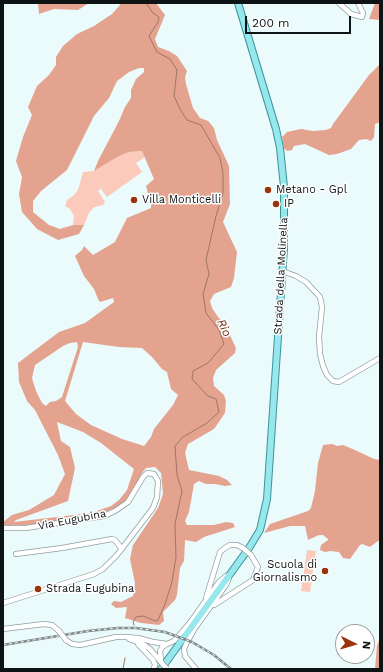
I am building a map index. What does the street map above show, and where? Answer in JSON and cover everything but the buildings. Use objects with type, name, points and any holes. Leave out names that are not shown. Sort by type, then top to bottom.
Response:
[{"type":"main road","name":"Strada della Molinella","points":[[161,669],[260,530],[267,499],[282,271],[284,188],[280,148],[238,3]]},
{"type":"street","points":[[339,3],[351,14],[362,17],[363,13],[358,3]]},
{"type":"street","points":[[282,271],[296,276],[306,282],[320,297],[322,307],[319,337],[320,354],[327,375],[333,381],[339,382],[380,358]]},
{"type":"street","name":"Via Eugubina","points":[[3,528],[17,529],[104,516],[115,511],[128,502],[147,473],[152,473],[156,477],[159,488],[154,508],[110,564],[94,574],[3,603]]},
{"type":"street","points":[[16,554],[62,548],[112,538],[122,549]]},
{"type":"street","points":[[161,662],[159,657],[162,647],[174,641],[189,624],[204,603],[220,552],[230,545],[237,545],[251,555],[258,567],[256,574],[253,580],[211,606]]},
{"type":"street","name":"Strada della Molinella","points":[[204,603],[219,582],[232,571]]},
{"type":"street","name":"Strada della Molinella","points":[[170,658],[180,648],[226,585],[232,571]]},
{"type":"street","points":[[3,629],[44,624],[52,625],[66,640],[72,644],[126,637],[167,644]]},
{"type":"street","name":"Strada della Molinella","points":[[170,658],[175,643],[189,624]]},
{"type":"street","points":[[195,628],[186,644],[184,652],[185,656],[196,669]]},
{"type":"street","points":[[126,637],[150,649],[167,669]]},
{"type":"street","points":[[135,641],[153,660],[155,664],[154,669]]},
{"type":"shaded area","points":[[38,3],[89,3],[78,10],[54,9],[39,14]]},
{"type":"shaded area","points":[[119,3],[156,3],[165,15],[155,39],[158,47],[177,56],[187,71],[185,77],[186,84],[193,108],[200,118],[208,121],[214,128],[217,140],[229,166],[230,204],[223,222],[237,252],[234,278],[231,287],[214,294],[210,301],[212,308],[224,323],[236,348],[235,353],[216,370],[213,378],[214,386],[224,395],[226,401],[225,413],[214,429],[188,444],[185,453],[189,470],[219,476],[227,480],[232,485],[225,486],[206,484],[199,481],[194,484],[189,512],[185,521],[187,525],[214,525],[226,522],[233,523],[235,527],[204,537],[196,542],[185,540],[184,561],[180,568],[177,595],[175,600],[163,612],[164,621],[159,625],[141,623],[125,618],[127,607],[116,608],[111,604],[114,601],[121,602],[133,596],[135,583],[130,559],[133,545],[158,508],[163,494],[161,473],[155,467],[146,468],[131,495],[120,507],[92,516],[26,527],[3,525],[3,522],[12,515],[29,510],[54,495],[65,474],[58,455],[35,410],[27,401],[19,382],[18,363],[59,332],[85,323],[114,302],[113,298],[100,302],[94,289],[84,276],[75,256],[84,246],[93,255],[115,242],[127,218],[151,208],[146,186],[154,179],[142,151],[129,152],[119,156],[94,171],[125,107],[131,98],[131,90],[136,79],[144,72],[144,68],[139,68],[129,72],[117,81],[109,98],[94,116],[67,170],[41,191],[33,201],[33,212],[49,225],[60,229],[73,225],[84,225],[79,234],[58,240],[37,229],[22,212],[19,194],[22,177],[16,161],[23,137],[32,115],[28,107],[37,86],[49,75],[56,65],[56,57],[63,46],[77,34],[94,26],[112,14],[120,5]],"holes":[[[77,342],[78,347],[62,397],[56,401],[50,402],[46,406],[42,403],[32,378],[35,365],[63,346]],[[83,342],[119,347],[142,348],[162,369],[167,372],[171,389],[178,395],[173,405],[154,429],[151,437],[144,446],[122,439],[91,425],[76,414],[65,401]],[[57,422],[83,432],[101,443],[134,469],[127,490],[119,500],[111,506],[91,513],[14,522],[68,501],[75,468],[70,447],[61,441]]]},
{"type":"shaded area","points":[[375,3],[380,3],[380,20],[369,19]]},
{"type":"shaded area","points":[[380,64],[380,122],[375,124],[374,137],[371,141],[366,139],[359,140],[351,149],[329,155],[305,144],[294,146],[292,150],[287,151],[284,148],[282,137],[287,132],[301,129],[313,131],[331,128],[369,75]]},
{"type":"shaded area","points":[[142,151],[145,157],[136,163],[142,172],[107,197],[101,189],[115,178],[98,191],[105,202],[103,205],[94,207],[89,213],[84,225],[73,225],[74,216],[70,209],[65,206],[67,200],[78,190],[83,172],[94,171],[119,156],[129,152]]},
{"type":"shaded area","points":[[332,444],[337,446],[343,445],[374,459],[380,460],[380,541],[370,547],[362,544],[360,545],[350,559],[343,558],[339,552],[325,552],[320,550],[321,545],[328,539],[323,535],[319,535],[308,540],[305,526],[290,526],[264,533],[270,524],[308,511],[311,508],[315,491],[318,463],[323,445]]},
{"type":"shaded area","points":[[307,550],[316,551],[310,592],[301,591]]},
{"type":"shaded area","points":[[380,637],[380,669],[375,669],[377,646]]},
{"type":"waterway","name":"Rio","points":[[134,625],[133,622],[136,617],[143,616],[155,621],[158,620],[165,604],[172,582],[176,557],[175,524],[182,491],[177,475],[175,446],[183,437],[207,423],[219,412],[216,399],[208,396],[192,379],[193,371],[208,363],[224,344],[219,330],[206,313],[203,294],[209,274],[206,260],[223,193],[223,173],[220,158],[201,125],[187,120],[180,109],[174,96],[177,70],[170,59],[157,52],[149,36],[158,22],[159,17],[153,13],[146,3]]},
{"type":"waterway","name":"Rio","points":[[123,669],[125,658]]},
{"type":"railway","points":[[3,645],[88,631],[136,628],[165,632],[192,642],[214,655],[231,669]]},
{"type":"place","name":"Metano - Gpl","points":[[268,190]]},
{"type":"place","name":"Villa Monticelli","points":[[134,200]]},
{"type":"place","name":"IP","points":[[276,204]]},
{"type":"place","name":"Scuola di Giornalismo","points":[[325,571]]},
{"type":"place","name":"Strada Eugubina","points":[[38,589]]}]
